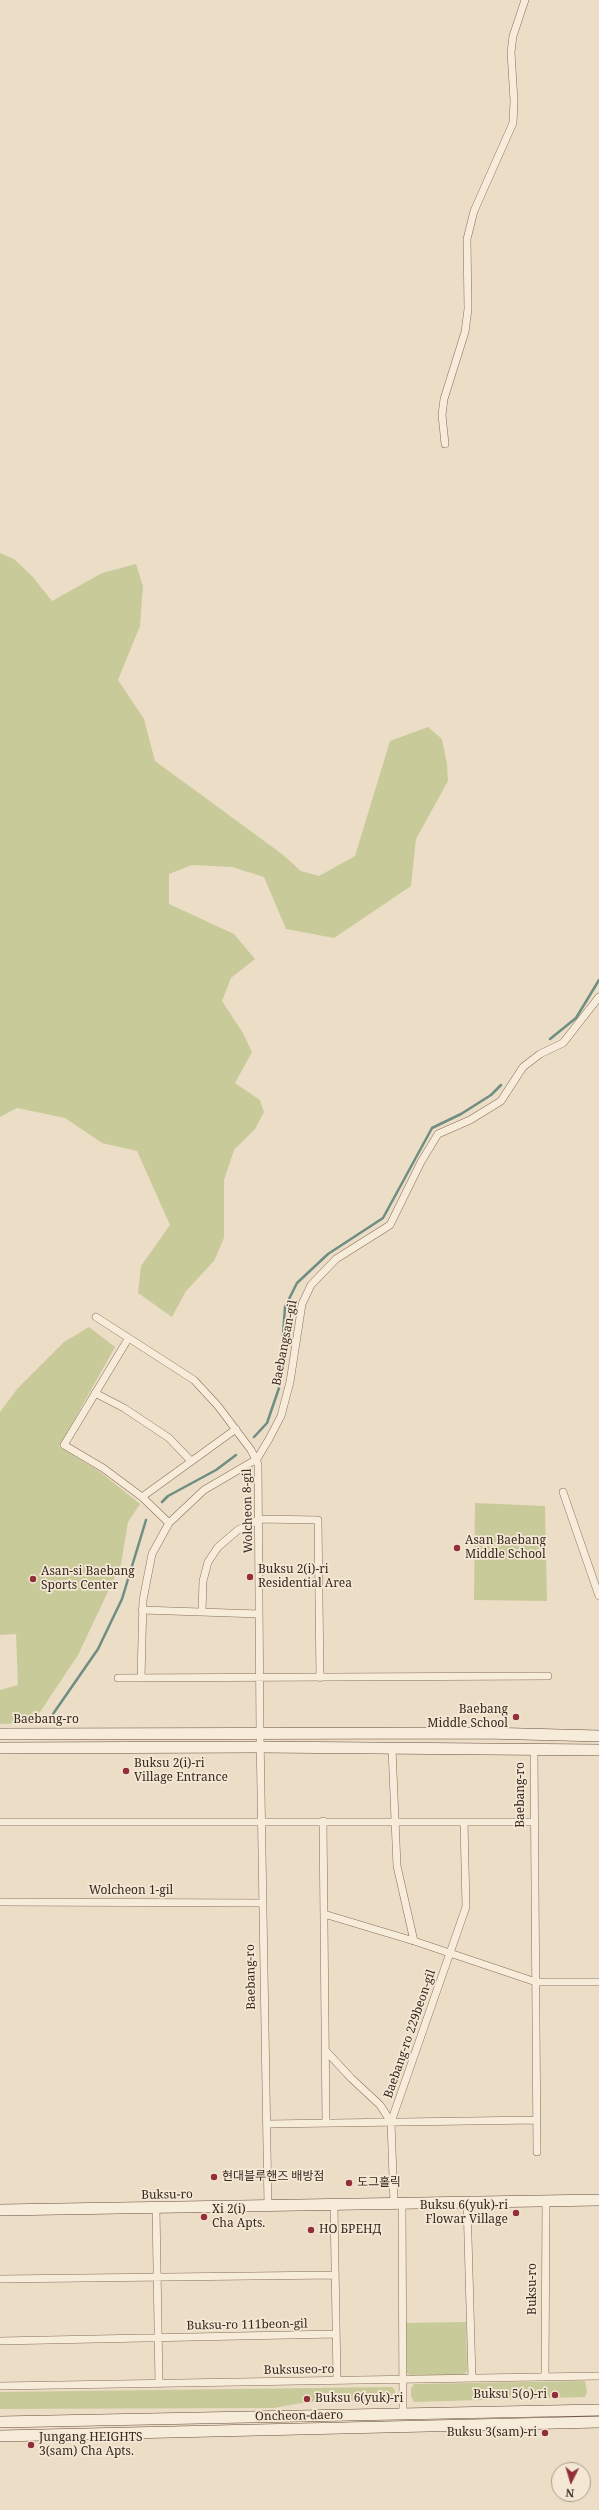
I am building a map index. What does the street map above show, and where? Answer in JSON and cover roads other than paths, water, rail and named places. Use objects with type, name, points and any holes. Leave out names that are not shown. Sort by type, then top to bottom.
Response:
[{"type":"street","points":[[445,444],[442,415],[444,399],[465,332],[468,309],[467,239],[474,211],[513,123],[514,101],[511,52],[513,36],[525,0]]},
{"type":"street","name":"Baebangsan-gil","points":[[257,1458],[270,1439],[280,1416],[290,1382],[302,1304],[311,1285],[336,1259],[390,1225],[421,1162],[438,1134],[470,1120],[501,1101],[523,1067],[540,1054],[563,1043],[599,997]]},
{"type":"street","name":"Wolcheon 8-gil","points":[[96,1317],[194,1380],[236,1429],[257,1458],[260,1481],[260,1733]]},
{"type":"street","points":[[128,1338],[64,1445],[103,1468],[142,1497],[169,1523]]},
{"type":"street","points":[[95,1393],[124,1408],[169,1438],[191,1461]]},
{"type":"street","points":[[142,1497],[236,1429]]},
{"type":"street","points":[[141,1678],[142,1610],[152,1554],[169,1523],[204,1490],[257,1458]]},
{"type":"street","points":[[563,1492],[599,1596]]},
{"type":"street","points":[[202,1612],[203,1581],[208,1562],[218,1547],[238,1530],[260,1519],[318,1520],[320,1678]]},
{"type":"street","points":[[142,1610],[260,1614]]},
{"type":"street","points":[[118,1678],[260,1679],[548,1676]]},
{"type":"street","name":"Baebang-ro","points":[[260,1733],[268,2206]]},
{"type":"street","name":"Baebang-ro","points":[[0,1734],[260,1733],[599,1736]]},
{"type":"street","name":"Baebang-ro","points":[[0,1748],[260,1747],[534,1751],[599,1750]]},
{"type":"street","points":[[392,1749],[397,1866],[414,1941]]},
{"type":"street","name":"Baebang-ro","points":[[534,1751],[537,2152]]},
{"type":"street","points":[[323,1821],[326,2123]]},
{"type":"street","points":[[0,1822],[535,1822]]},
{"type":"street","name":"Baebang-ro 229beon-gil","points":[[398,2204],[391,2122],[466,1907],[464,1822]]},
{"type":"street","name":"Wolcheon 1-gil","points":[[0,1902],[263,1903]]},
{"type":"street","points":[[324,1914],[414,1941],[536,1982],[599,1982]]},
{"type":"street","name":"Baebang-ro 229beon-gil","points":[[325,2050],[350,2078],[380,2105],[391,2122]]},
{"type":"street","points":[[267,2124],[536,2120]]},
{"type":"street","name":"Buksu-ro","points":[[0,2210],[599,2200]]},
{"type":"street","name":"Buksu-ro","points":[[545,2377],[546,2201]]},
{"type":"street","points":[[467,2202],[472,2378]]},
{"type":"street","points":[[398,2204],[403,2413]]},
{"type":"street","points":[[334,2205],[337,2380]]},
{"type":"street","points":[[156,2208],[159,2384]]},
{"type":"street","points":[[0,2279],[335,2275]]},
{"type":"street","name":"Buksu-ro 111beon-gil","points":[[0,2341],[336,2334]]},
{"type":"street","name":"Buksuseo-ro","points":[[0,2386],[599,2376]]},
{"type":"street","name":"Oncheon-daero","points":[[0,2422],[599,2410]]},
{"type":"street","name":"Oncheon-daero","points":[[0,2436],[599,2422]]},
{"type":"waterway","points":[[550,1039],[576,1018],[599,980]]},
{"type":"waterway","points":[[254,1437],[267,1423],[279,1388],[285,1307],[297,1283],[328,1254],[383,1218],[432,1128],[461,1114],[491,1095],[501,1085]]},
{"type":"waterway","points":[[162,1502],[168,1496],[216,1470],[236,1455]]},
{"type":"waterway","points":[[53,1714],[98,1649],[122,1599],[146,1520]]},
{"type":"place","name":"Asan Baebang Middle School","points":[[457,1548]]},
{"type":"place","name":"Buksu 2(i)-ri Residential Area","points":[[250,1577]]},
{"type":"place","name":"Asan-si Baebang Sports Center","points":[[33,1579]]},
{"type":"place","name":"Baebang Middle School","points":[[516,1717]]},
{"type":"place","name":"Buksu 2(i)-ri Village Entrance","points":[[126,1771]]},
{"type":"place","name":"현대블루핸즈 배방점","points":[[214,2177]]},
{"type":"place","name":"도그홀릭","points":[[349,2183]]},
{"type":"place","name":"Buksu 6(yuk)-ri Flowar Village","points":[[516,2213]]},
{"type":"place","name":"Xi 2(i) Cha Apts.","points":[[204,2217]]},
{"type":"place","name":"НО БРЕНД","points":[[311,2230]]},
{"type":"place","name":"Buksu 5(o)-ri","points":[[555,2395]]},
{"type":"place","name":"Buksu 6(yuk)-ri","points":[[307,2399]]},
{"type":"place","name":"Buksu 3(sam)-ri","points":[[545,2433]]},
{"type":"place","name":"Jungang HEIGHTS 3(sam) Cha Apts.","points":[[31,2445]]}]
